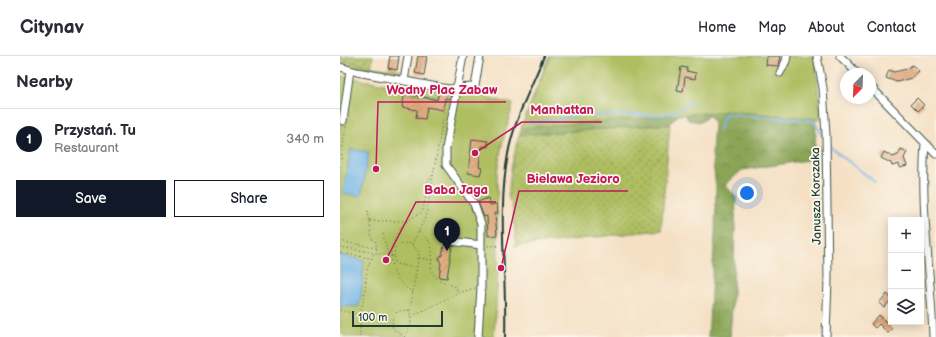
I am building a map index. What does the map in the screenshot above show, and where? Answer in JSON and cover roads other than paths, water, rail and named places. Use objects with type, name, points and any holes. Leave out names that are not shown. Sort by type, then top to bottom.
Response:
[{"type":"street","points":[[404,81],[408,56]]},
{"type":"street","points":[[463,56],[445,160],[446,166],[450,173],[474,204],[481,224],[481,287],[478,337]]},
{"type":"street","points":[[340,67],[448,89],[457,87],[469,88],[475,86],[480,56]]},
{"type":"street","points":[[780,73],[787,56]]},
{"type":"street","name":"Janusza Korczaka","points":[[817,56],[823,88],[826,135],[828,279],[826,337]]},
{"type":"street","points":[[840,56],[852,68]]},
{"type":"street","points":[[343,121],[350,70]]},
{"type":"street","points":[[876,92],[936,154]]},
{"type":"street","points":[[924,143],[923,164],[927,254],[932,300],[933,337]]},
{"type":"street","points":[[446,234],[449,240],[481,246]]},
{"type":"water","points":[[351,149],[369,152],[361,196],[343,193]]},
{"type":"water","points":[[340,255],[364,261],[359,306],[340,307]]},
{"type":"waterway","points":[[528,123],[556,120],[579,115],[661,115],[677,111],[693,101]]},
{"type":"waterway","points":[[719,130],[725,114],[810,120],[815,123],[824,137]]},
{"type":"waterway","points":[[829,146],[875,182]]},
{"type":"railway","points":[[505,337],[503,199],[508,154],[514,129],[523,104],[544,56]]},
{"type":"place","name":"Manhattan","points":[[475,153]]},
{"type":"place","name":"Wodny Plac Zabaw","points":[[376,169]]},
{"type":"place","name":"Przystań. Tu","points":[[447,251]]},
{"type":"place","name":"Baba Jaga","points":[[386,260]]},
{"type":"place","name":"Bielawa Jezioro","points":[[501,268]]}]
